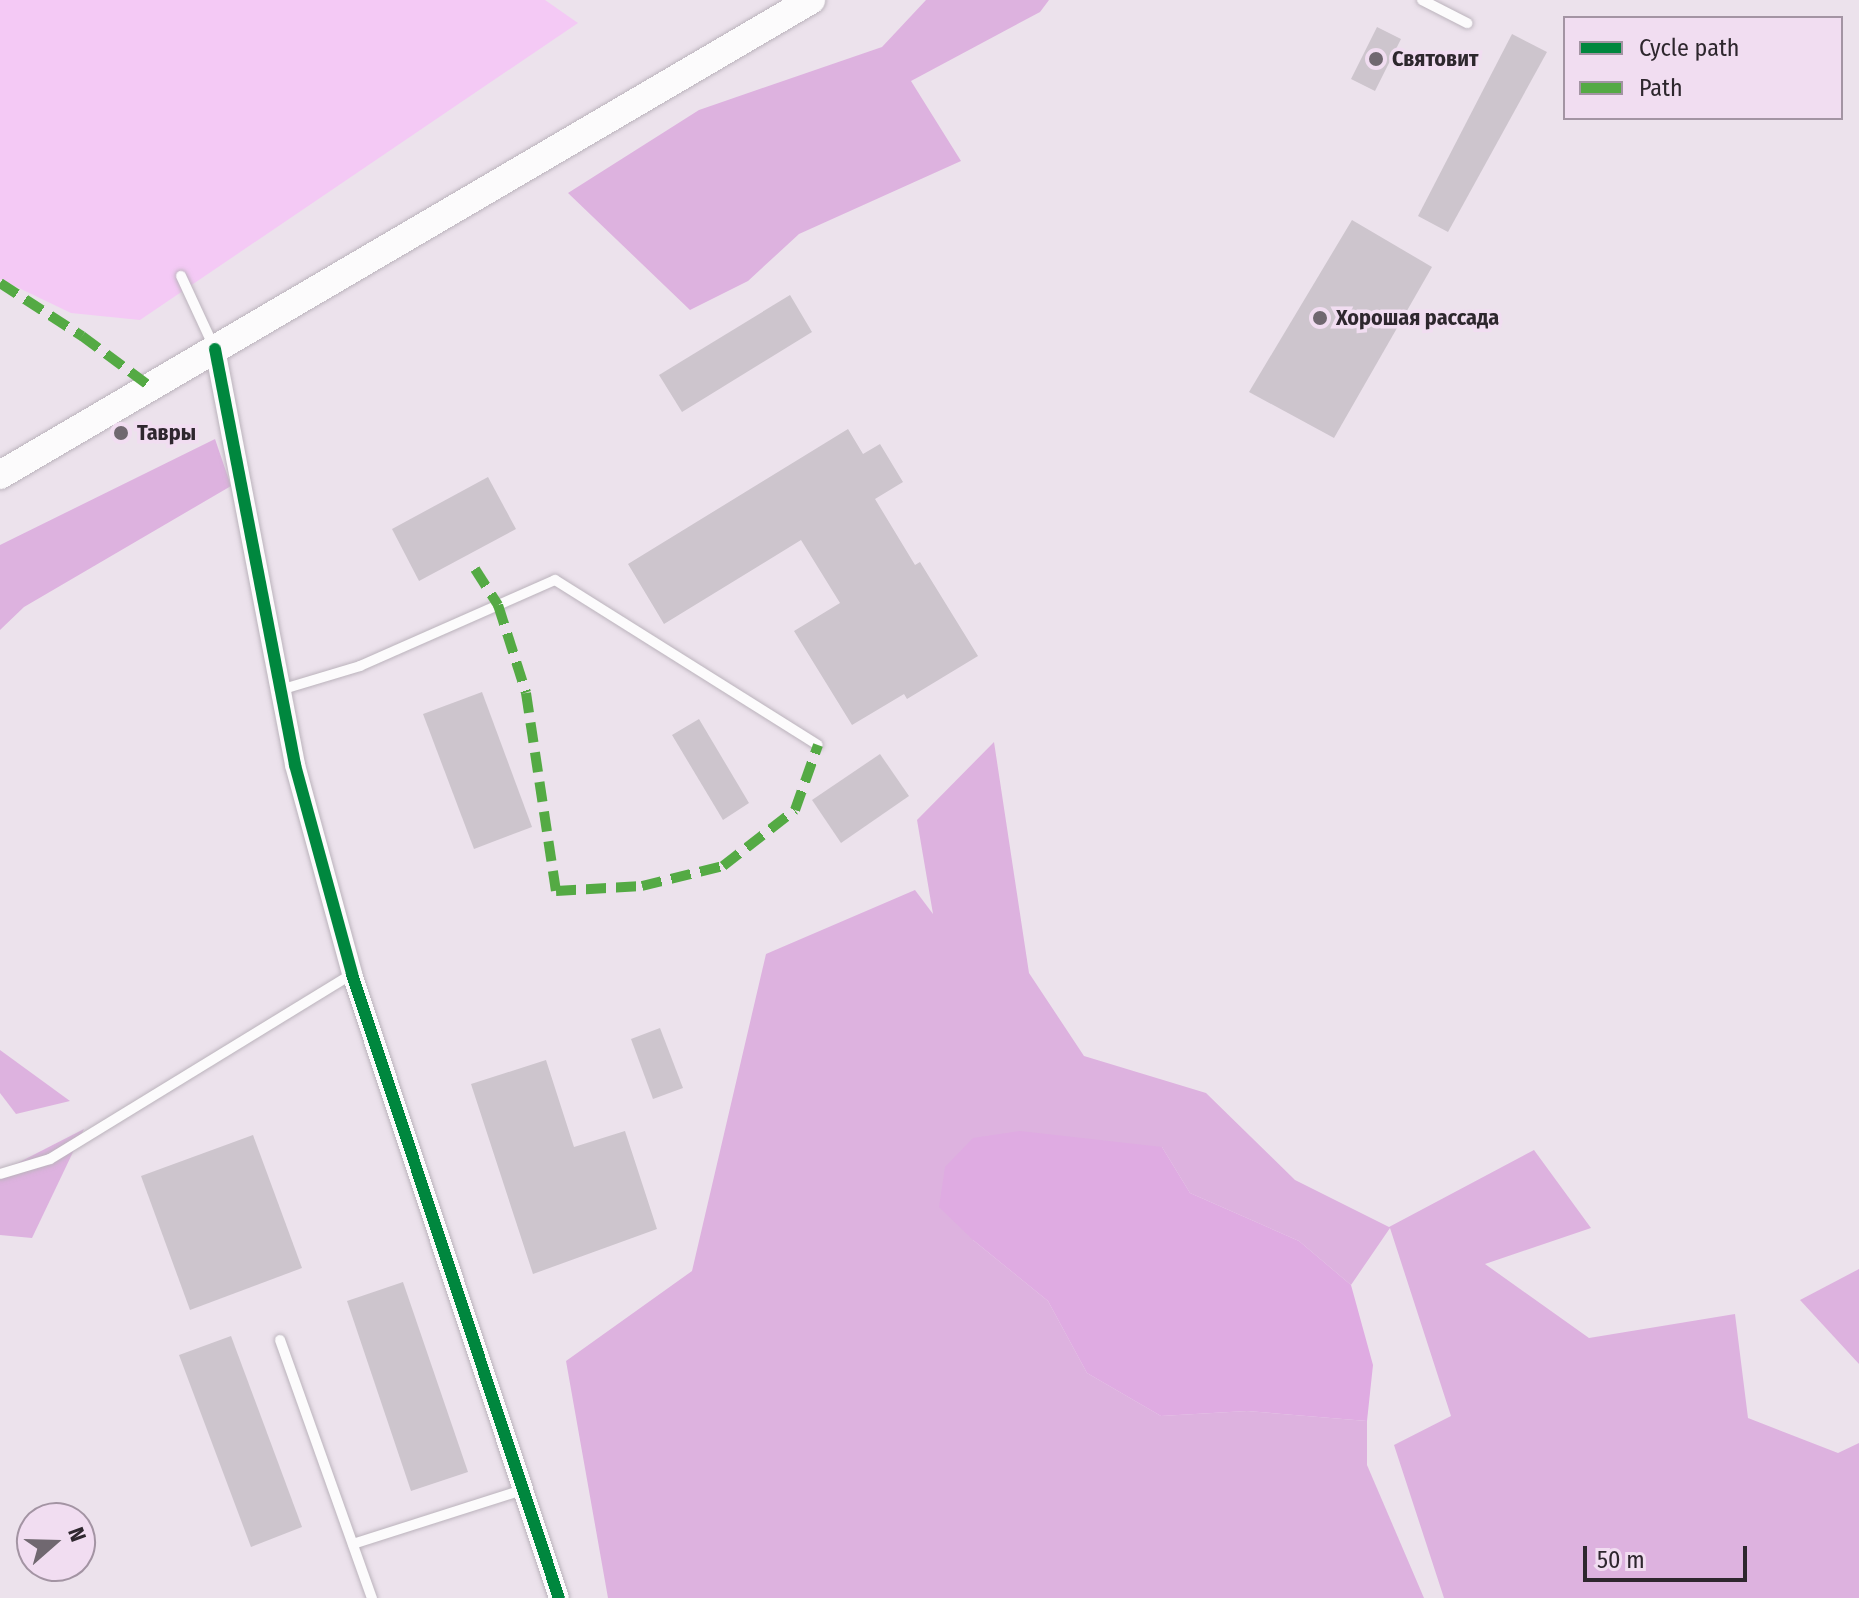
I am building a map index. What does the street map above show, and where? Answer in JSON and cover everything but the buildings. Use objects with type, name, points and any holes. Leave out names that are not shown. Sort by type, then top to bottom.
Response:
[{"type":"main road","points":[[0,475],[811,0]]},
{"type":"street","points":[[215,349],[295,765],[352,974],[559,1598]]},
{"type":"lane","points":[[1422,0],[1467,23]]},
{"type":"lane","points":[[181,276],[215,349]]},
{"type":"lane","points":[[280,690],[360,666],[555,580],[818,745]]},
{"type":"lane","points":[[0,1174],[50,1159],[352,974]]},
{"type":"lane","points":[[280,1340],[372,1598]]},
{"type":"lane","points":[[353,1544],[525,1489]]},
{"type":"shaded area","points":[[0,0],[545,0],[578,23],[140,320],[71,313],[0,279]]},
{"type":"shaded area","points":[[926,0],[1049,0],[1040,12],[911,81],[961,161],[799,234],[748,281],[690,310],[568,193],[699,110],[882,47]]},
{"type":"shaded area","points":[[215,439],[231,486],[24,607],[0,630],[0,545]]},
{"type":"shaded area","points":[[994,742],[1029,973],[1084,1056],[1206,1093],[1295,1180],[1389,1227],[1534,1150],[1591,1228],[1485,1264],[1589,1338],[1735,1314],[1748,1418],[1838,1453],[1859,1443],[1859,1598],[1444,1598],[1394,1445],[1451,1416],[1390,1228],[1351,1285],[1299,1241],[1190,1193],[1162,1147],[973,1240],[1048,1301],[1087,1373],[1161,1416],[1247,1411],[1367,1421],[1367,1465],[1424,1598],[608,1598],[566,1361],[692,1271],[766,954],[915,890],[933,914],[917,820]]},
{"type":"shaded area","points":[[0,1050],[70,1101],[16,1114],[0,1093]]},
{"type":"shaded area","points":[[84,1129],[32,1238],[0,1235],[0,1172]]},
{"type":"shaded area","points":[[1020,1131],[1162,1147],[1190,1193],[1299,1241],[1351,1285],[1373,1365],[1367,1421],[1247,1411],[1161,1416],[1087,1373],[1048,1301],[973,1240],[939,1207],[945,1167],[973,1138]]},
{"type":"shaded area","points":[[1859,1269],[1859,1364],[1800,1300]]},
{"type":"marked path","points":[[0,283],[82,336],[151,387]]},
{"type":"marked path","points":[[475,569],[498,605],[526,693],[556,891],[642,886],[723,866],[795,810],[818,745]]},
{"type":"cycle path","points":[[215,349],[295,765],[352,974],[559,1598]]},
{"type":"place","name":"Святовит","points":[[1376,59]]},
{"type":"place","name":"Хорошая рассада","points":[[1320,318]]},
{"type":"place","name":"Тавры","points":[[121,433]]}]
